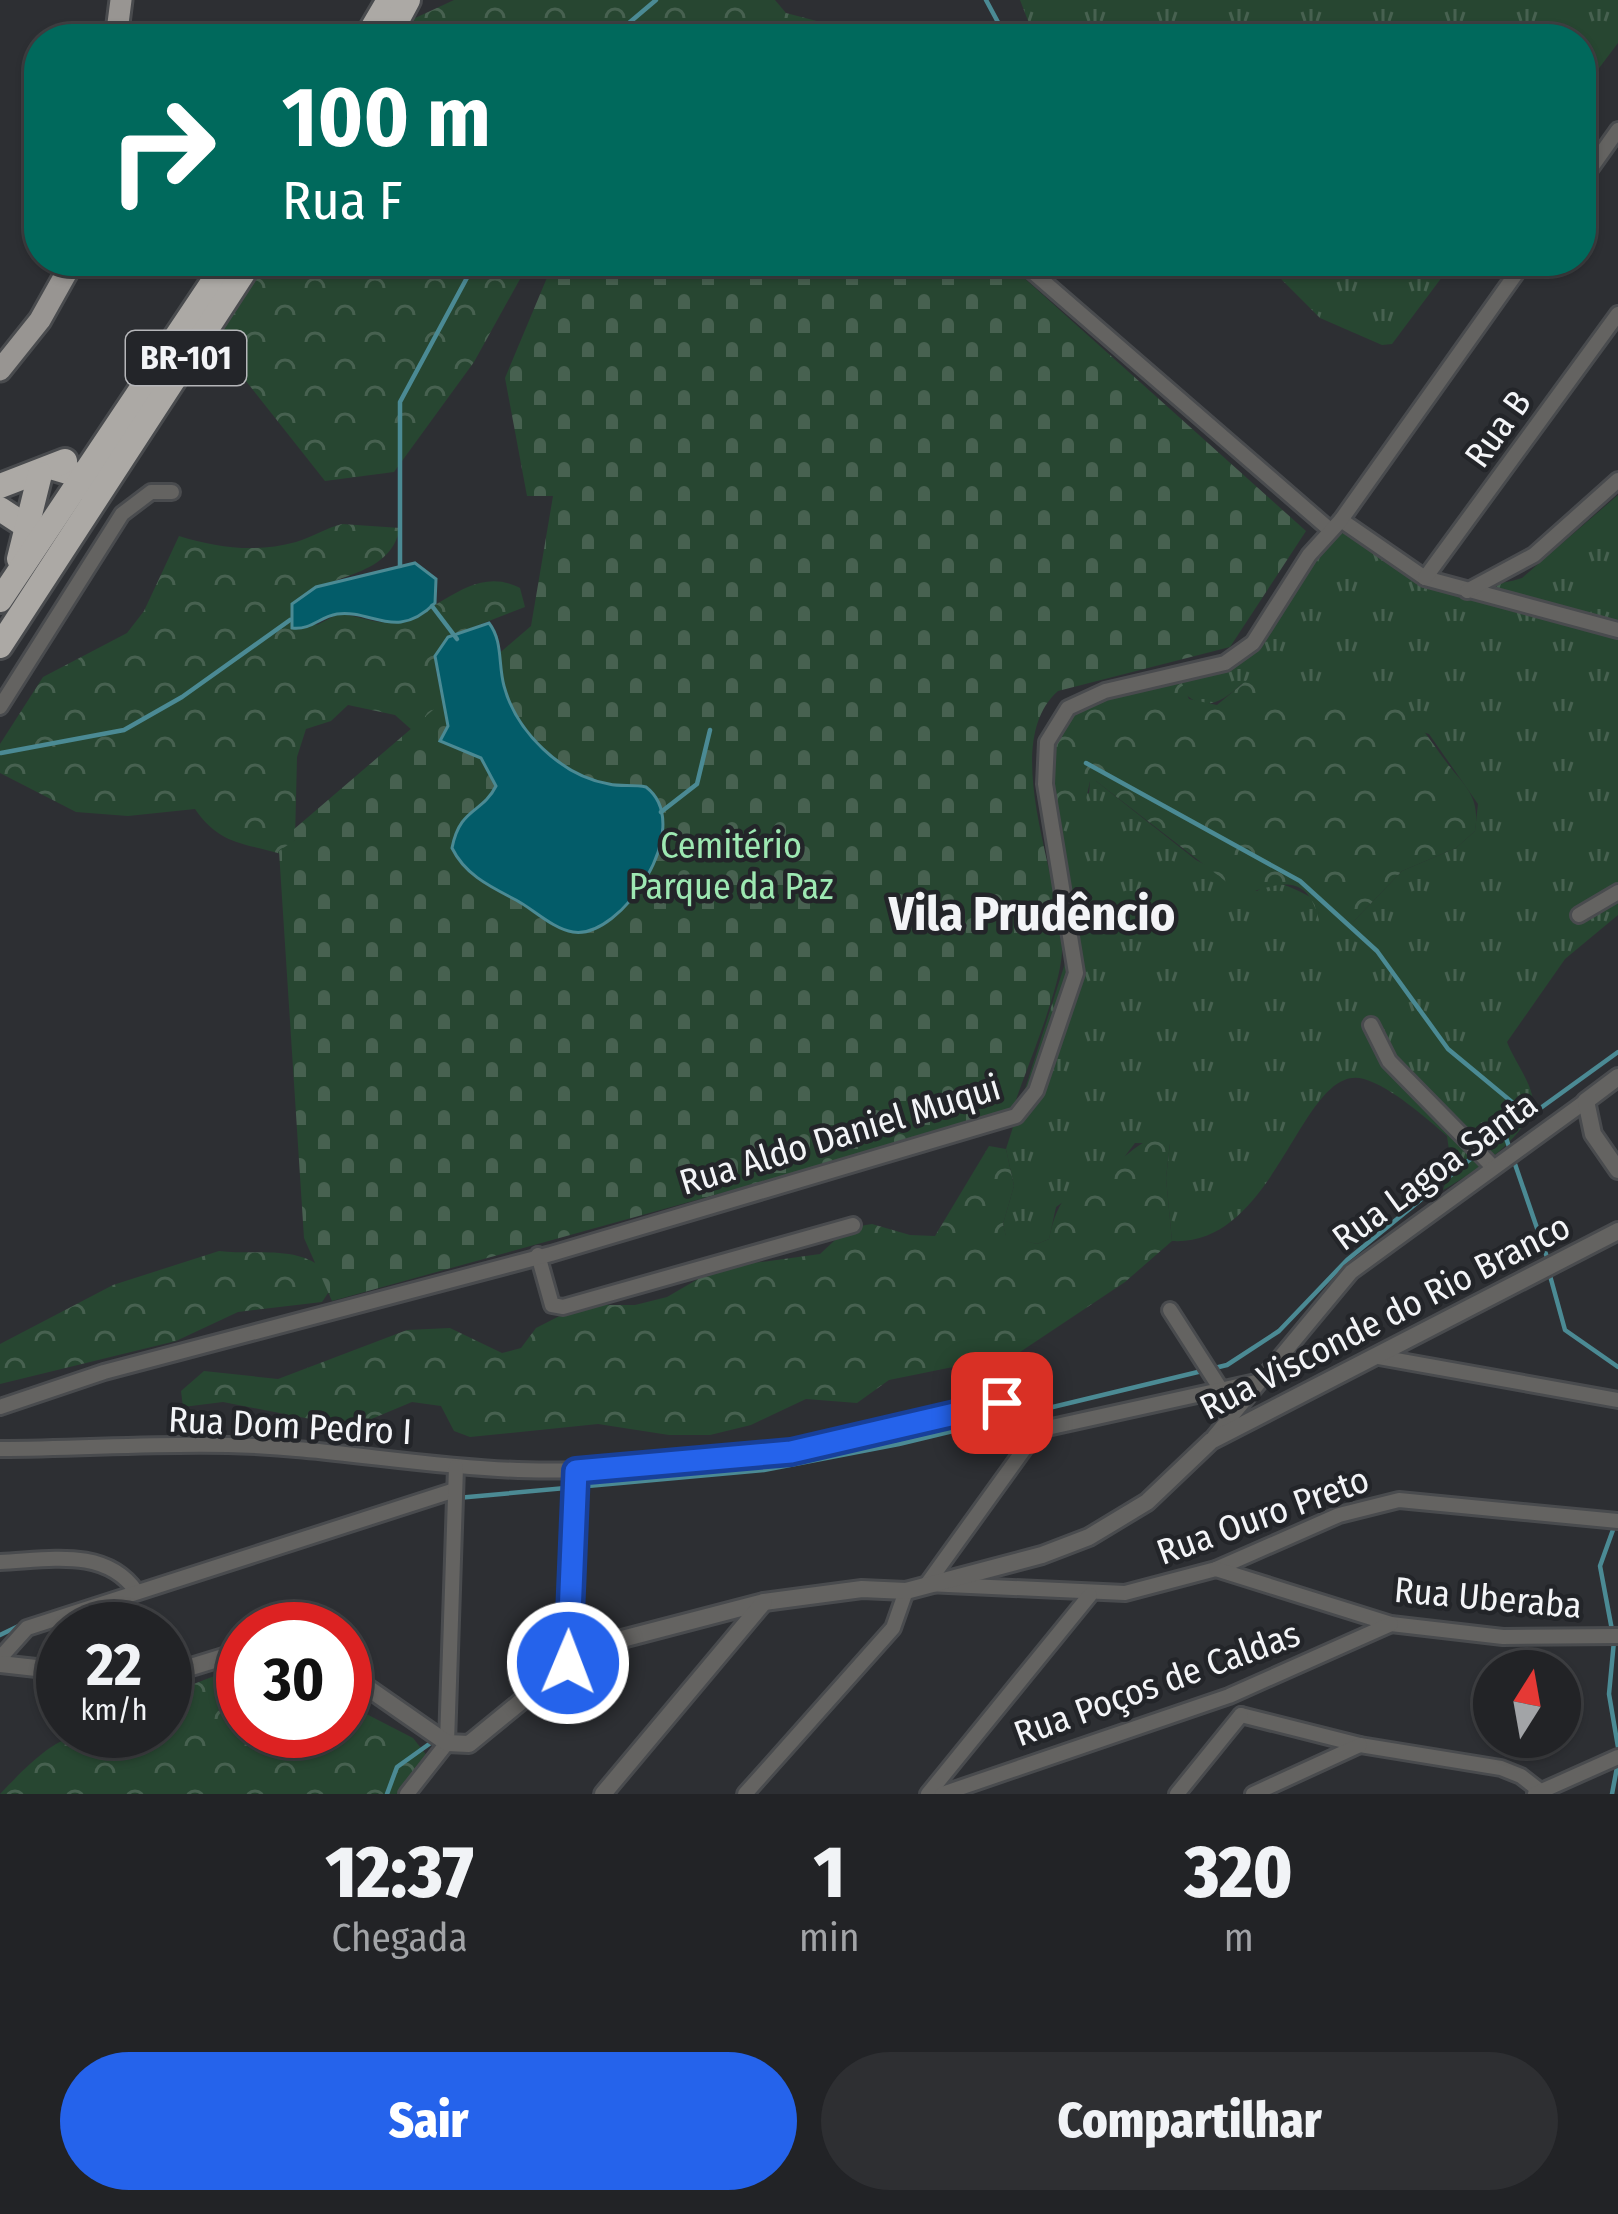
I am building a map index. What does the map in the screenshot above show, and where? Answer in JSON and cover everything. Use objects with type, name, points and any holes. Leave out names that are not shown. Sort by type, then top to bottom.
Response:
[{"type":"highway","name":"BR-101","points":[[0,600],[217,276]]},
{"type":"highway","name":"BR-101","points":[[3,641],[241,276]]},
{"type":"highway","points":[[0,486],[47,471],[127,410]]},
{"type":"highway","points":[[3,641],[10,616],[87,495],[81,476],[47,471]]},
{"type":"highway","points":[[16,576],[26,526],[47,471]]},
{"type":"highway","points":[[0,509],[26,526]]},
{"type":"main road","points":[[0,370],[40,320],[65,276]]},
{"type":"street","points":[[1612,151],[1618,130]]},
{"type":"street","points":[[1038,276],[1335,525],[1426,578],[1618,630]]},
{"type":"street","points":[[1335,525],[1514,276]]},
{"type":"street","name":"Rua B","points":[[1426,578],[1618,314]]},
{"type":"street","points":[[1467,590],[1534,555],[1618,480]]},
{"type":"street","points":[[0,707],[122,514],[151,492],[172,492]]},
{"type":"street","name":"Rua Aldo Daniel Muqui","points":[[0,1408],[104,1372],[538,1255],[1002,1122],[1027,1106],[1076,973],[1043,764],[1054,724],[1084,698],[1241,656],[1335,525]]},
{"type":"street","points":[[1579,915],[1618,892]]},
{"type":"street","points":[[1371,1024],[1389,1061],[1493,1167]]},
{"type":"street","name":"Rua Lagoa Santa","points":[[1211,1441],[1351,1272],[1618,1077]]},
{"type":"street","points":[[1586,1102],[1593,1134],[1618,1170]]},
{"type":"street","points":[[538,1255],[546,1294],[552,1305],[563,1307],[853,1225]]},
{"type":"street","name":"Rua Visconde do Rio Branco","points":[[447,1743],[469,1744],[484,1737],[568,1663],[622,1639],[764,1601],[862,1588],[906,1591],[1042,1555],[1089,1537],[1147,1502],[1211,1441],[1618,1232]]},
{"type":"street","points":[[1170,1310],[1220,1388]]},
{"type":"street","points":[[1379,1357],[1618,1400]]},
{"type":"street","points":[[927,1584],[1038,1430],[1257,1382]]},
{"type":"street","name":"Rua Dom Pedro I","points":[[0,1449],[226,1445],[456,1466],[576,1471],[791,1452],[975,1412],[1029,1394],[1038,1430]]},
{"type":"street","points":[[407,1794],[447,1743],[456,1466]]},
{"type":"street","points":[[568,1663],[576,1471]]},
{"type":"street","points":[[0,1661],[27,1628],[455,1490]]},
{"type":"street","name":"Rua Ouro Preto","points":[[927,1584],[1090,1595],[1154,1587],[1216,1569],[1340,1515],[1399,1500],[1616,1520]]},
{"type":"street","points":[[0,1562],[97,1562],[124,1574],[136,1591]]},
{"type":"street","name":"Rua Uberaba","points":[[1216,1569],[1391,1624],[1503,1637],[1618,1636]]},
{"type":"street","points":[[746,1794],[893,1628],[906,1591]]},
{"type":"street","points":[[928,1794],[1090,1595]]},
{"type":"street","points":[[603,1794],[764,1601]]},
{"type":"street","name":"Rua Poços de Caldas","points":[[942,1794],[1229,1696],[1391,1624]]},
{"type":"street","points":[[0,1661],[36,1667]]},
{"type":"street","points":[[372,1691],[447,1743]]},
{"type":"street","points":[[1229,1696],[1241,1715],[1360,1745],[1501,1768],[1540,1793],[1618,1757]]},
{"type":"street","points":[[1177,1794],[1241,1715]]},
{"type":"street","points":[[1253,1794],[1360,1745]]},
{"type":"green space","points":[[454,0],[775,0],[786,13],[828,24],[410,24]]},
{"type":"green space","points":[[1020,0],[1618,0],[1618,43],[1596,72],[1596,24],[1029,24]]},
{"type":"green space","points":[[256,276],[522,276],[474,362],[394,472],[325,481],[215,342]]},
{"type":"green space","name":"Cemitério Parque da Paz","points":[[548,276],[1022,276],[1306,531],[1230,647],[1058,691],[1041,714],[1033,744],[1033,777],[1059,919],[1061,963],[1014,1106],[996,1117],[332,1301],[304,1238],[279,851],[295,840],[293,830],[531,626],[553,496],[527,496],[505,378]]},
{"type":"green space","points":[[1278,276],[1443,276],[1392,344],[1382,345],[1320,318]]},
{"type":"green space","points":[[1618,495],[1618,915],[1565,959],[1507,1042],[1532,1095],[1525,1123],[1514,1137],[1443,1190],[1451,1164],[1447,1136],[1385,1089],[1364,1079],[1342,1081],[1322,1098],[1263,1188],[1238,1216],[1208,1235],[1172,1241],[1166,1178],[1170,1144],[1135,1143],[1122,1160],[1056,1207],[1049,1239],[1037,1244],[1006,1237],[1003,1224],[1014,1186],[1006,1149],[1068,954],[1053,803],[1089,793],[1090,781],[1096,781],[1196,860],[1257,891],[1271,882],[1293,888],[1353,922],[1402,871],[1456,848],[1475,831],[1478,804],[1429,734],[1262,686],[1242,684],[1206,704],[1182,691],[1180,679],[1213,670],[1260,639],[1344,525],[1428,573],[1475,584],[1499,583],[1522,578]]},
{"type":"green space","points":[[342,524],[400,528],[383,558],[305,594],[292,605],[317,625],[338,614],[380,622],[411,618],[486,582],[520,588],[525,607],[448,637],[436,671],[448,726],[413,731],[395,715],[348,705],[331,721],[306,729],[297,757],[295,840],[281,854],[225,837],[195,809],[128,816],[76,812],[0,773],[0,744],[43,677],[127,633],[144,611],[179,536],[223,546],[266,547],[296,542]]},
{"type":"green space","points":[[1253,675],[1287,692],[1367,696],[1403,710],[1469,791],[1475,831],[1456,848],[1402,871],[1353,922],[1319,920],[1298,887],[1278,885],[1242,894],[1096,781],[1090,781],[1085,804],[1063,807],[1053,803],[1052,740],[1066,710],[1180,679],[1189,699],[1217,705]]},
{"type":"green space","points":[[1157,1137],[1170,1143],[1166,1178],[1172,1241],[1125,1282],[1017,1354],[889,1380],[857,1403],[806,1399],[751,1425],[710,1435],[669,1435],[598,1424],[470,1437],[454,1431],[441,1406],[412,1402],[369,1420],[336,1424],[223,1402],[183,1407],[181,1391],[204,1371],[278,1379],[407,1330],[450,1328],[502,1353],[521,1348],[536,1328],[581,1305],[635,1305],[667,1297],[717,1268],[820,1254],[848,1228],[872,1224],[910,1235],[935,1236],[989,1146],[1006,1149],[1014,1186],[1003,1224],[1006,1236],[1037,1244],[1049,1239],[1058,1209],[1071,1191]]},
{"type":"green space","points":[[219,1251],[297,1256],[324,1269],[336,1281],[322,1302],[238,1312],[176,1341],[0,1384],[0,1344],[113,1285]]},
{"type":"green space","points":[[216,1675],[216,1758],[372,1758],[372,1717],[413,1738],[428,1757],[402,1794],[0,1794],[38,1758],[192,1758],[192,1685]]},
{"type":"water","points":[[415,563],[436,579],[435,603],[421,614],[396,622],[337,614],[292,628],[292,604],[316,587]]},
{"type":"water","points":[[489,623],[510,703],[543,749],[591,779],[646,787],[659,805],[663,827],[647,877],[631,900],[592,930],[573,932],[551,923],[480,879],[452,848],[460,825],[496,786],[481,758],[440,741],[448,726],[435,656],[448,637]]},
{"type":"waterway","points":[[628,24],[656,0]]},
{"type":"waterway","points":[[986,0],[999,24]]},
{"type":"waterway","points":[[400,566],[400,402],[468,276]]},
{"type":"waterway","points":[[432,606],[457,639]]},
{"type":"waterway","points":[[1,753],[124,730],[182,697],[290,620]]},
{"type":"waterway","points":[[661,812],[697,784],[710,730]]},
{"type":"waterway","points":[[1086,763],[1300,881],[1377,951],[1448,1049],[1530,1117]]},
{"type":"waterway","points":[[457,1498],[764,1470],[899,1444],[1227,1365],[1279,1331],[1347,1260],[1473,1157],[1618,1052]]},
{"type":"waterway","points":[[1505,1135],[1548,1260]]},
{"type":"waterway","points":[[1549,1272],[1565,1330],[1618,1367]]},
{"type":"waterway","points":[[1612,1630],[1600,1566],[1614,1527]]},
{"type":"waterway","points":[[0,1635],[27,1622]]},
{"type":"waterway","points":[[1614,1641],[1609,1694],[1618,1747]]},
{"type":"waterway","points":[[387,1794],[397,1767],[432,1742]]},
{"type":"waterway","points":[[1612,1794],[1618,1762]]},
{"type":"district","name":"Vila Prudêncio","points":[[1032,914]]},
{"type":"route","points":[[568,1663],[576,1471],[685,1465],[791,1452],[1002,1403]]}]
